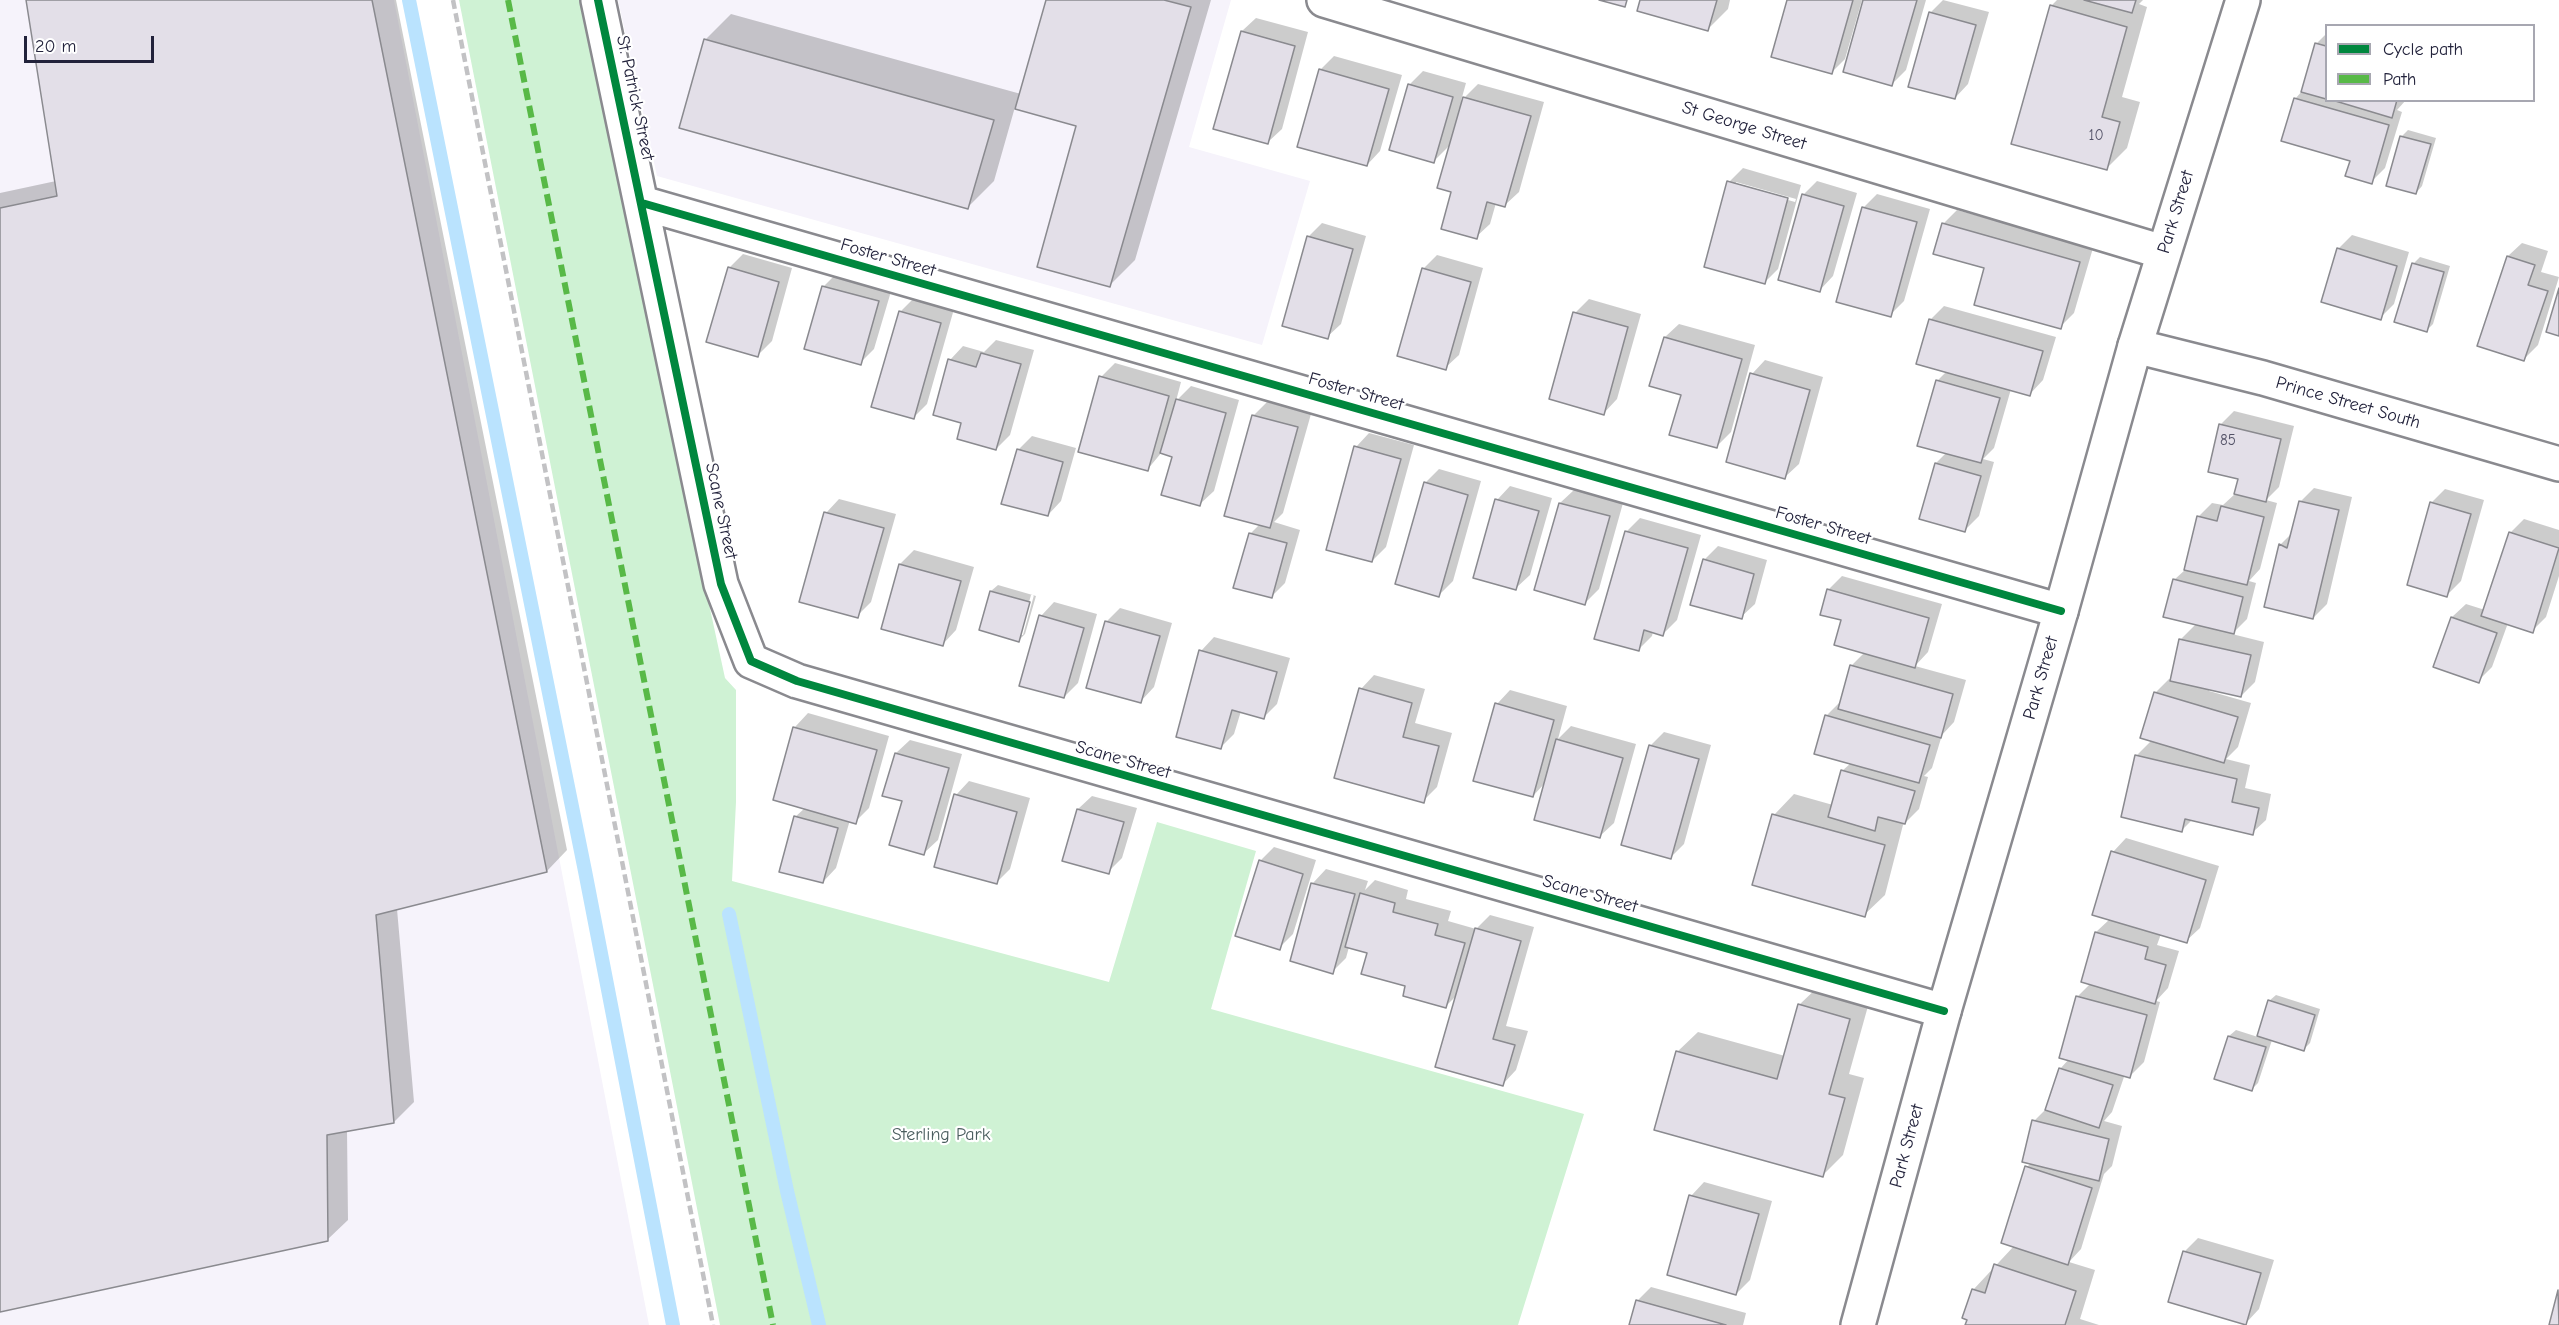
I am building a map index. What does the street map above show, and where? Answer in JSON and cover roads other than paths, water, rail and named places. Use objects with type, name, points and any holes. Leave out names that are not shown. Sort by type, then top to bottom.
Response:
[{"type":"street","name":"St. Patrick Street","points":[[598,0],[642,203]]},
{"type":"street","name":"St George Street","points":[[1324,0],[2163,252]]},
{"type":"street","name":"Park Street","points":[[1858,1325],[1944,1011],[2135,346],[2243,0]]},
{"type":"street","name":"Foster Street","points":[[642,203],[2061,610]]},
{"type":"street","name":"Scane Street","points":[[642,203],[721,584],[751,661],[797,681],[1944,1011]]},
{"type":"street","name":"Prince Street South","points":[[2135,346],[2263,378],[2559,464]]},
{"type":"waterway","points":[[409,0],[585,871],[673,1325]]},
{"type":"waterway","points":[[729,914],[787,1191],[819,1325]]},
{"type":"railway","points":[[453,0],[713,1325]]},
{"type":"park label","name":"Sterling Park","points":[[941,1135]]}]
